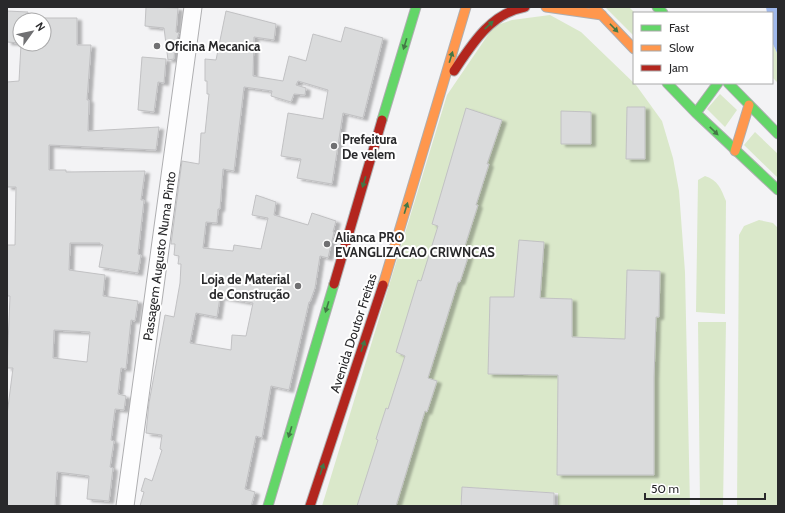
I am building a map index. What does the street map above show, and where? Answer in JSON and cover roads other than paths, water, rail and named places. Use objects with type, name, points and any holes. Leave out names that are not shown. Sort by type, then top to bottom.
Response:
[{"type":"main road","points":[[268,506],[416,7]]},
{"type":"main road","name":"Avenida Doutor Freitas","points":[[310,506],[388,270],[466,7]]},
{"type":"main road","points":[[442,90],[467,52],[489,24],[506,14],[525,7]]},
{"type":"main road","points":[[546,7],[602,15]]},
{"type":"main road","points":[[594,7],[633,48]]},
{"type":"main road","points":[[668,84],[735,151],[778,190]]},
{"type":"main road","points":[[696,113],[717,84]]},
{"type":"main road","points":[[729,84],[778,134]]},
{"type":"main road","points":[[735,151],[749,104]]},
{"type":"street","name":"Passagem Augusto Numa Pinto","points":[[125,506],[193,7]]},
{"type":"water","points":[[766,7],[778,7],[778,55],[773,44],[773,12],[767,12]]},
{"type":"place","name":"Oficina Mecanica","points":[[157,46]]},
{"type":"place","name":"Prefeitura De velem","points":[[334,146]]},
{"type":"place","name":"Alianca PRO EVANGLIZACAO CRIWNCAS","points":[[327,244]]},
{"type":"place","name":"Loja de Material de Construção","points":[[298,286]]}]
